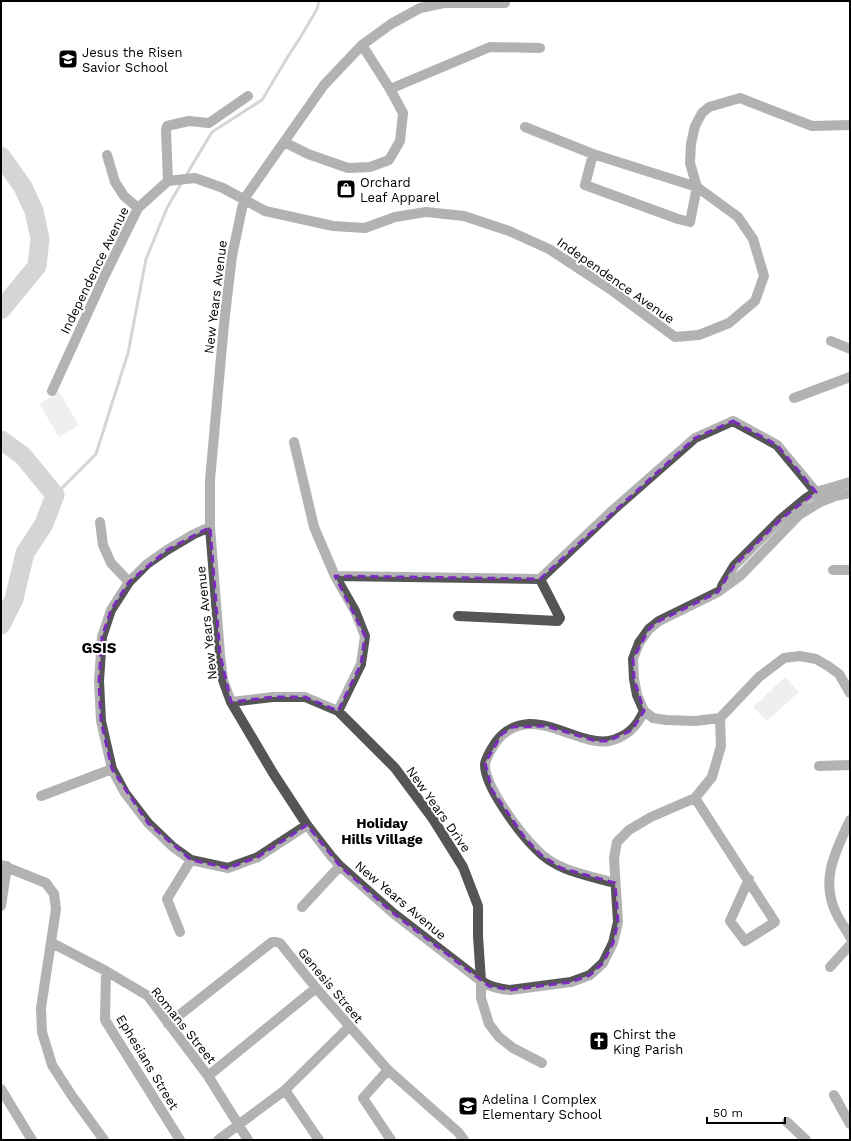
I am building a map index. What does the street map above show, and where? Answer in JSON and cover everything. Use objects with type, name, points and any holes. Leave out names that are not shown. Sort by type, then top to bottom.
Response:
[{"type":"street","name":"New Years Avenue","points":[[505,3],[419,4],[362,45],[324,85],[244,199],[232,256],[224,324],[210,480],[210,527],[223,680],[231,702],[273,773],[307,825],[340,866],[393,913],[481,981],[494,988],[510,990],[571,982],[590,975],[603,963],[613,943],[618,922],[614,858],[617,842],[629,830],[651,817],[695,798],[712,777],[721,746],[720,718]]},
{"type":"street","points":[[284,142],[308,154],[348,168],[370,167],[389,160],[400,141],[403,113],[390,89],[362,45]]},
{"type":"street","points":[[390,89],[490,47],[540,48]]},
{"type":"street","points":[[170,181],[166,130],[167,126],[189,121],[209,123],[248,96]]},
{"type":"street","points":[[593,154],[585,185],[690,222],[696,187],[690,163],[691,144],[695,126],[702,113],[709,107],[740,98],[812,126],[850,125]]},
{"type":"street","name":"Independence Avenue","points":[[52,392],[105,275],[138,208],[170,181],[195,178],[223,188],[265,211],[333,226],[365,228],[395,216],[426,212],[464,216],[510,231],[549,249],[610,289],[675,337],[699,335],[728,323],[755,301],[764,276],[753,239],[738,217],[696,187],[593,154],[525,127]]},
{"type":"street","points":[[107,155],[115,182],[124,196],[138,208]]},
{"type":"street","points":[[831,341],[850,349]]},
{"type":"street","points":[[794,398],[850,377],[850,369]]},
{"type":"street","points":[[335,576],[540,579],[613,510],[695,438],[733,421],[777,445],[818,497]]},
{"type":"street","points":[[294,442],[314,527],[335,576],[355,611],[365,636],[361,664],[338,711]]},
{"type":"street","points":[[850,482],[818,497],[740,576],[718,592],[658,620],[649,629],[639,643],[633,659],[634,679],[637,695],[644,711],[653,718],[696,721],[720,718],[758,677],[784,658],[800,656],[816,659],[839,674],[850,693]]},
{"type":"street","points":[[818,497],[850,493]]},
{"type":"street","points":[[100,522],[103,545],[111,563],[128,582]]},
{"type":"street","points":[[210,527],[194,534],[167,550],[148,564],[128,582],[111,610],[102,638],[99,680],[102,721],[112,769],[125,793],[148,823],[173,847],[191,860],[228,868],[258,857],[307,825]]},
{"type":"street","points":[[833,570],[850,570]]},
{"type":"street","points":[[458,616],[558,621],[560,618],[540,579]]},
{"type":"street","name":"New Years Drive","points":[[231,702],[273,697],[305,697],[338,711],[395,768],[433,819],[463,867],[478,906],[481,998],[489,1024],[498,1037],[513,1048],[542,1063]]},
{"type":"street","points":[[615,883],[561,868],[541,855],[525,838],[492,790],[487,777],[485,763],[502,734],[513,727],[529,724],[546,726],[596,741],[608,741],[620,737],[632,730],[639,723],[644,711]]},
{"type":"street","points":[[819,766],[850,766]]},
{"type":"street","points":[[41,796],[112,769]]},
{"type":"street","points":[[695,798],[748,879],[775,922],[745,941],[730,921],[748,879]]},
{"type":"street","points":[[850,820],[834,854],[829,870],[829,885],[836,914],[850,937]]},
{"type":"street","points":[[180,932],[167,899],[191,860]]},
{"type":"street","points":[[1,906],[4,866],[46,883],[54,894],[56,909],[42,1008],[42,1032],[52,1065],[72,1096],[104,1140]]},
{"type":"street","points":[[302,907],[340,866]]},
{"type":"street","name":"Genesis Street","points":[[168,1024],[272,942],[280,943],[349,1027],[388,1070],[458,1132],[464,1140]]},
{"type":"street","name":"Romans Street","points":[[52,943],[106,971],[148,996],[208,1076],[248,1140]]},
{"type":"street","points":[[830,967],[850,945]]},
{"type":"street","name":"Ephesians Street","points":[[106,971],[105,1020],[180,1140]]},
{"type":"street","points":[[208,1076],[316,988]]},
{"type":"street","points":[[218,1140],[285,1090],[349,1027]]},
{"type":"street","points":[[388,1070],[363,1098],[391,1140]]},
{"type":"street","points":[[1,1089],[32,1140]]},
{"type":"street","points":[[285,1090],[319,1140]]},
{"type":"street","points":[[834,1095],[850,1124]]},
{"type":"street","points":[[787,1122],[806,1140]]},
{"type":"highlighted area","points":[[733,421],[777,445],[816,492],[781,519],[734,566],[718,592],[659,621],[649,629],[633,659],[634,679],[644,711],[632,730],[608,741],[596,741],[546,726],[513,727],[502,734],[485,763],[492,790],[525,838],[541,855],[561,868],[615,883],[618,922],[613,943],[603,963],[590,975],[571,982],[510,990],[489,986],[393,913],[340,866],[307,825],[258,857],[228,868],[191,860],[148,823],[112,769],[101,721],[99,681],[102,637],[111,610],[129,582],[167,550],[210,527],[220,654],[231,702],[273,697],[305,697],[338,711],[361,664],[365,636],[335,576],[540,579],[695,438]]},
{"type":"shaded area","points":[[59,392],[79,425],[59,437],[39,404]]},
{"type":"shaded area","points":[[785,677],[799,692],[767,721],[753,707]]},
{"type":"waterway","points":[[185,177],[212,132],[262,100],[317,9],[319,1]]},
{"type":"waterway","points":[[1,156],[23,187],[34,211],[40,239],[37,266],[1,310]]},
{"type":"waterway","points":[[55,495],[96,454],[128,353],[146,259],[167,208],[182,182]]},
{"type":"waterway","points":[[1,440],[23,456],[55,495],[44,524],[25,553],[14,599],[1,625]]},
{"type":"waterway","points":[[1,603],[14,599]]},
{"type":"place","name":"Jesus the Risen Savior School","points":[[68,59]]},
{"type":"place","name":"Orchard Leaf Apparel","points":[[346,189]]},
{"type":"place","name":"Chirst the King Parish","points":[[599,1041]]},
{"type":"place","name":"Adelina I Complex Elementary School","points":[[468,1106]]},
{"type":"district","name":"GSIS","points":[[99,648]]},
{"type":"district","name":"Holiday Hills Village","points":[[382,832]]}]
